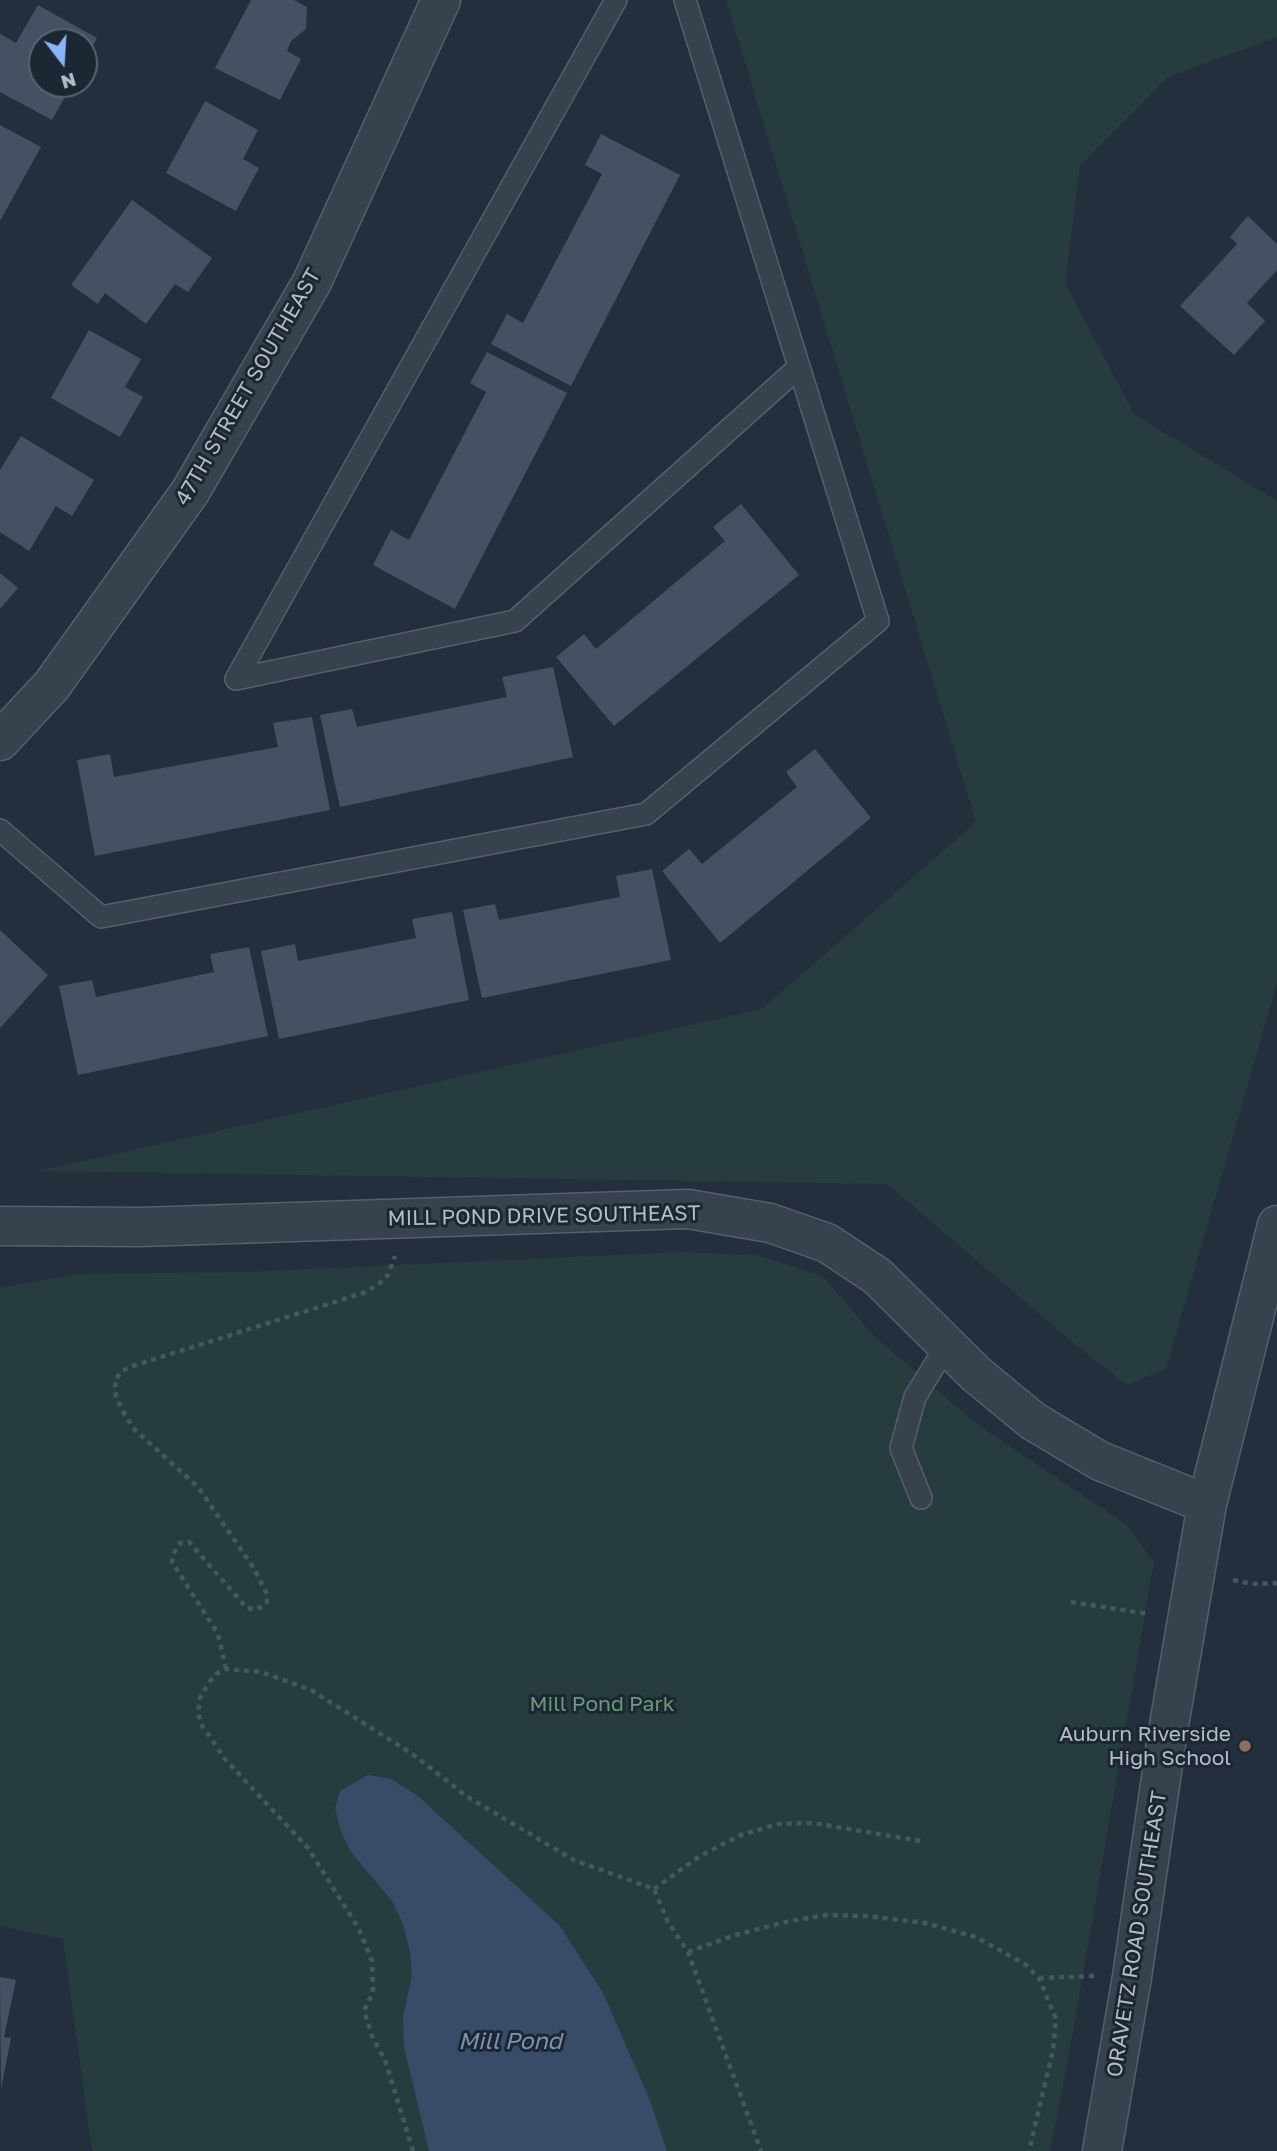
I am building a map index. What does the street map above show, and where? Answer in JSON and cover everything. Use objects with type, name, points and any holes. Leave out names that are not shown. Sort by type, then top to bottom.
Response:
[{"type":"street","name":"47TH STREET SOUTHEAST","points":[[0,741],[52,685],[190,492],[312,282],[441,0]]},
{"type":"street","name":"MILL POND DRIVE SOUTHEAST","points":[[0,1226],[141,1227],[688,1209],[770,1223],[827,1243],[877,1276],[976,1374],[1033,1421],[1100,1461],[1207,1504]]},
{"type":"street","name":"ORAVETZ ROAD SOUTHEAST","points":[[1107,2150],[1207,1504],[1268,1294],[1277,1225]]},
{"type":"lane","points":[[616,0],[236,679],[515,621],[799,367]]},
{"type":"lane","points":[[0,830],[101,917],[646,814],[878,621],[685,0]]},
{"type":"lane","points":[[920,1498],[901,1448],[915,1397],[947,1345]]},
{"type":"path","points":[[226,1669],[218,1634],[172,1562],[174,1553],[180,1543],[189,1542],[246,1607],[254,1610],[263,1606],[267,1602],[268,1594],[253,1567],[198,1487],[135,1430],[116,1397],[116,1380],[122,1371],[133,1366],[340,1301],[378,1285],[388,1275],[409,1218]]},
{"type":"path","points":[[1071,1602],[1187,1620]]},
{"type":"path","points":[[414,2151],[385,2060],[373,2039],[364,2011],[373,1993],[372,1961],[359,1929],[308,1847],[225,1759],[201,1724],[198,1713],[200,1698],[216,1674],[226,1669],[261,1672],[311,1690],[414,1755],[466,1796],[574,1860],[654,1889],[668,1923],[688,1952],[761,2151]]},
{"type":"path","points":[[654,1889],[700,1856],[741,1835],[778,1824],[813,1823],[921,1841]]},
{"type":"path","points":[[688,1952],[735,1935],[790,1921],[827,1915],[867,1916],[925,1923],[976,1937],[1026,1965],[1040,1978],[1056,2019],[1053,2050],[1030,2151]]},
{"type":"path","points":[[1040,1978],[1075,1975],[1132,1978]]},
{"type":"green space","points":[[726,0],[1277,0],[1277,37],[1168,77],[1080,166],[1065,283],[1134,414],[1277,501],[1277,983],[1166,1369],[1127,1385],[1072,1342],[887,1184],[39,1171],[762,1009],[976,822]]},
{"type":"green space","name":"Mill Pond Park","points":[[683,1252],[756,1255],[823,1276],[873,1335],[978,1425],[1126,1524],[1154,1562],[1050,2151],[92,2151],[63,1939],[0,1926],[0,1288],[78,1274],[242,1272]]},
{"type":"water","name":"Mill Pond","points":[[368,1775],[391,1779],[419,1797],[560,1926],[603,1993],[651,2103],[667,2151],[429,2151],[404,2047],[403,2017],[412,1975],[403,1924],[392,1901],[351,1852],[341,1832],[335,1808],[340,1791]]},
{"type":"building","points":[[251,0],[294,0],[307,7],[306,29],[291,41],[287,51],[301,59],[280,100],[215,68]]},
{"type":"building","points":[[38,5],[79,28],[28,28],[28,98],[64,98],[52,120],[0,92],[0,34],[16,43]]},
{"type":"building","points":[[205,101],[258,130],[243,159],[259,168],[236,211],[166,173]]},
{"type":"building","points":[[0,125],[41,147],[0,221]]},
{"type":"building","points":[[601,134],[680,175],[571,386],[491,344],[507,314],[523,323],[602,174],[585,165]]},
{"type":"building","points":[[132,200],[212,258],[188,292],[175,284],[146,324],[105,293],[98,304],[71,285]]},
{"type":"building","points":[[1248,216],[1277,244],[1277,270],[1247,303],[1265,321],[1234,355],[1180,306],[1237,244],[1230,237]]},
{"type":"building","points":[[89,330],[141,359],[125,387],[143,397],[120,437],[51,398]]},
{"type":"building","points":[[487,352],[567,393],[455,609],[373,565],[391,530],[409,540],[486,392],[470,383]]},
{"type":"building","points":[[21,436],[94,480],[72,516],[56,506],[29,551],[0,532],[0,470]]},
{"type":"building","points":[[741,504],[799,575],[614,726],[556,657],[584,634],[596,649],[725,541],[713,527]]},
{"type":"building","points":[[0,573],[18,588],[0,609]]},
{"type":"building","points":[[553,667],[573,757],[340,807],[320,715],[352,709],[357,727],[507,697],[502,677]]},
{"type":"building","points":[[312,717],[330,810],[95,856],[77,760],[110,754],[114,777],[278,747],[273,723]]},
{"type":"building","points":[[815,749],[871,818],[720,943],[662,871],[689,849],[702,864],[797,787],[786,772]]},
{"type":"building","points":[[652,869],[671,960],[482,998],[463,910],[495,904],[499,920],[620,897],[616,876]]},
{"type":"building","points":[[452,912],[469,1000],[279,1039],[261,951],[295,944],[298,961],[416,938],[412,919]]},
{"type":"building","points":[[0,930],[48,975],[0,1028]]},
{"type":"building","points":[[249,947],[268,1036],[78,1075],[59,986],[92,980],[96,997],[214,972],[210,954]]},
{"type":"building","points":[[0,1977],[16,1980],[4,2037],[11,2038],[1,2089]]},
{"type":"place","name":"Auburn Riverside High School","points":[[1245,1746]]}]
